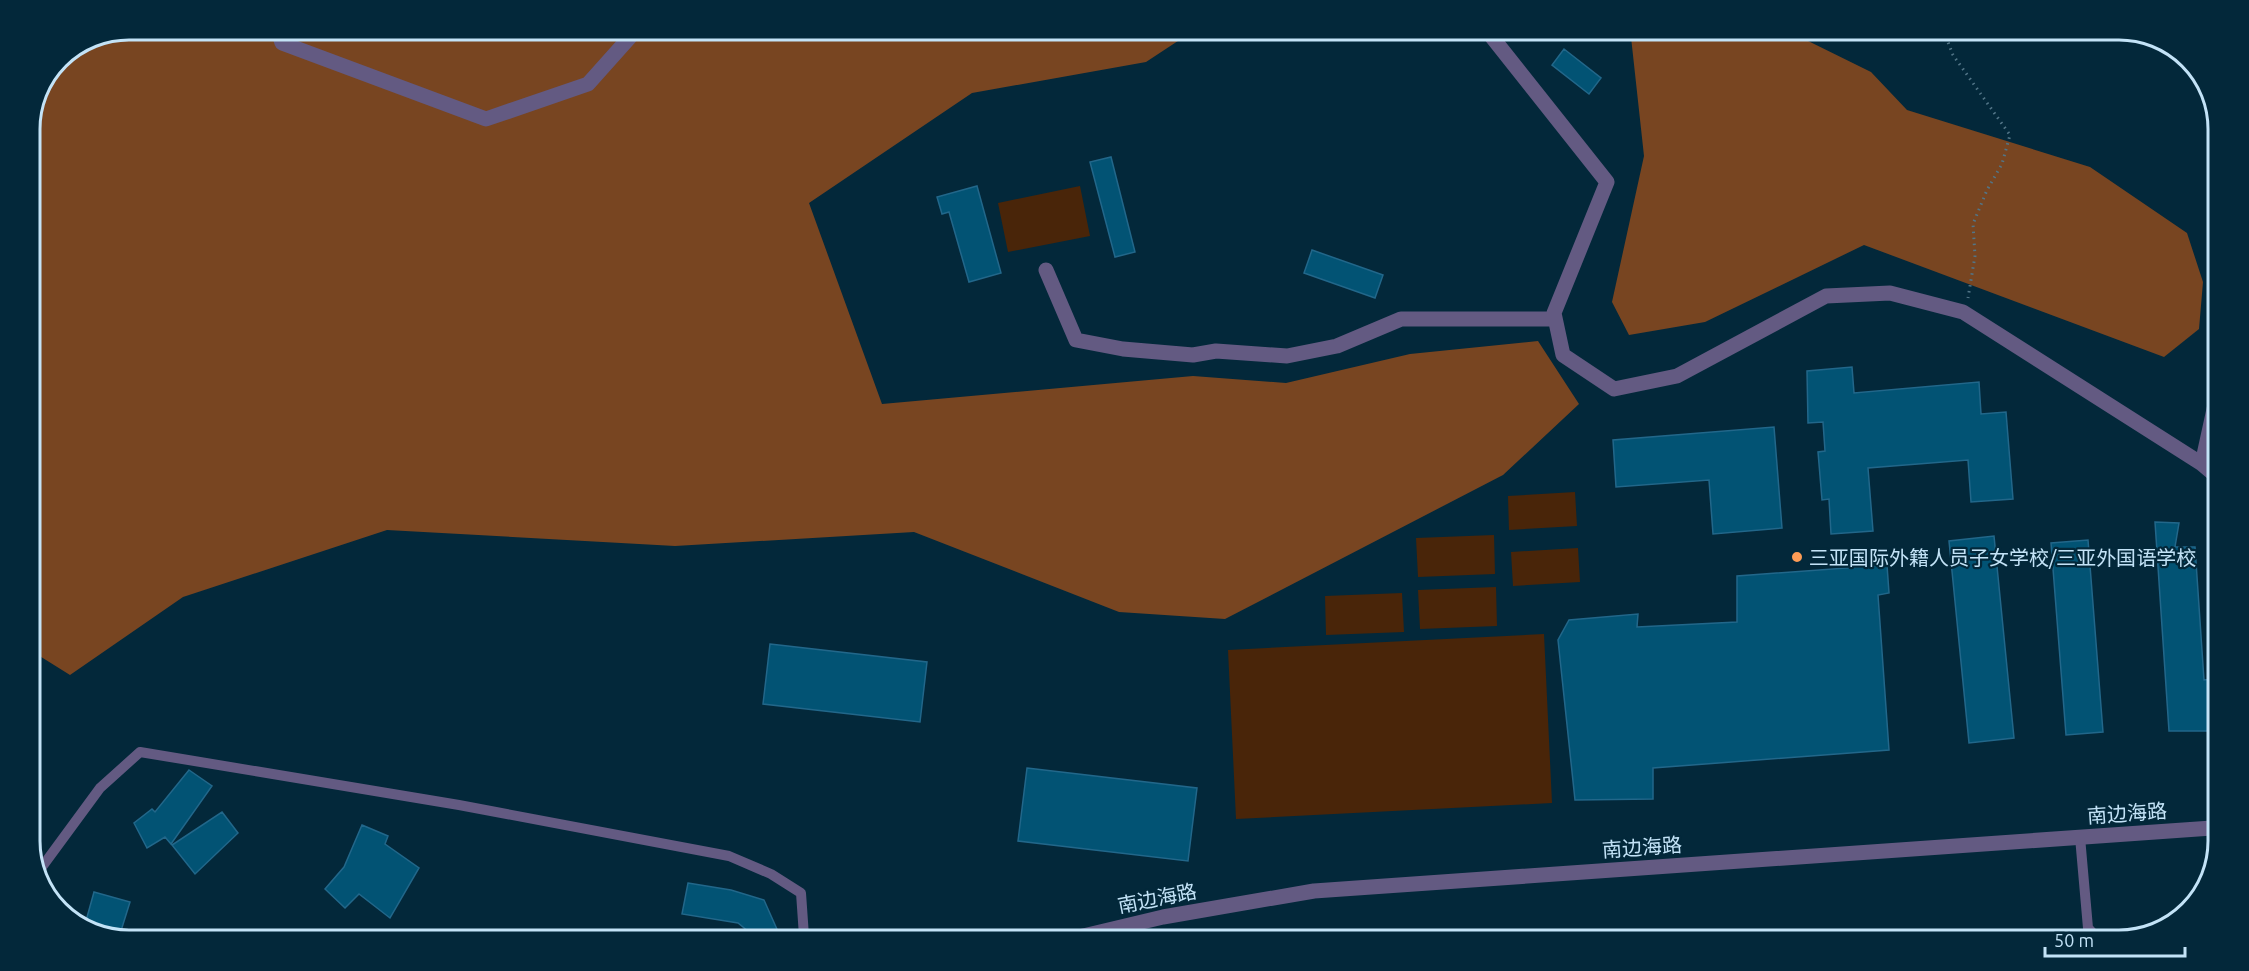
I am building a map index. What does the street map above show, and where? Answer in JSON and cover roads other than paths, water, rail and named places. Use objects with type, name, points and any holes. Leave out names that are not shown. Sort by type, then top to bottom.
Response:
[{"type":"street","points":[[281,40],[282,43],[486,118],[588,84],[628,40]]},
{"type":"street","points":[[1494,40],[1607,182],[1554,313],[1563,355],[1614,388],[1677,376],[1826,296],[1890,293],[1964,312],[2208,469]]},
{"type":"street","points":[[1046,270],[1076,339],[1123,349],[1193,355],[1216,351],[1287,356],[1337,346],[1401,319],[1555,319]]},
{"type":"street","points":[[2202,464],[2208,436]]},
{"type":"street","name":"南边海路","points":[[1108,930],[1163,917],[1314,891],[2208,828]]},
{"type":"lane","points":[[44,865],[100,788],[140,752],[447,803],[729,856],[771,874],[801,892],[804,930]]},
{"type":"lane","points":[[2080,837],[2090,930]]},
{"type":"place","name":"三亚国际外籍人员子女学校/三亚外国语学校","points":[[1797,557]]}]
